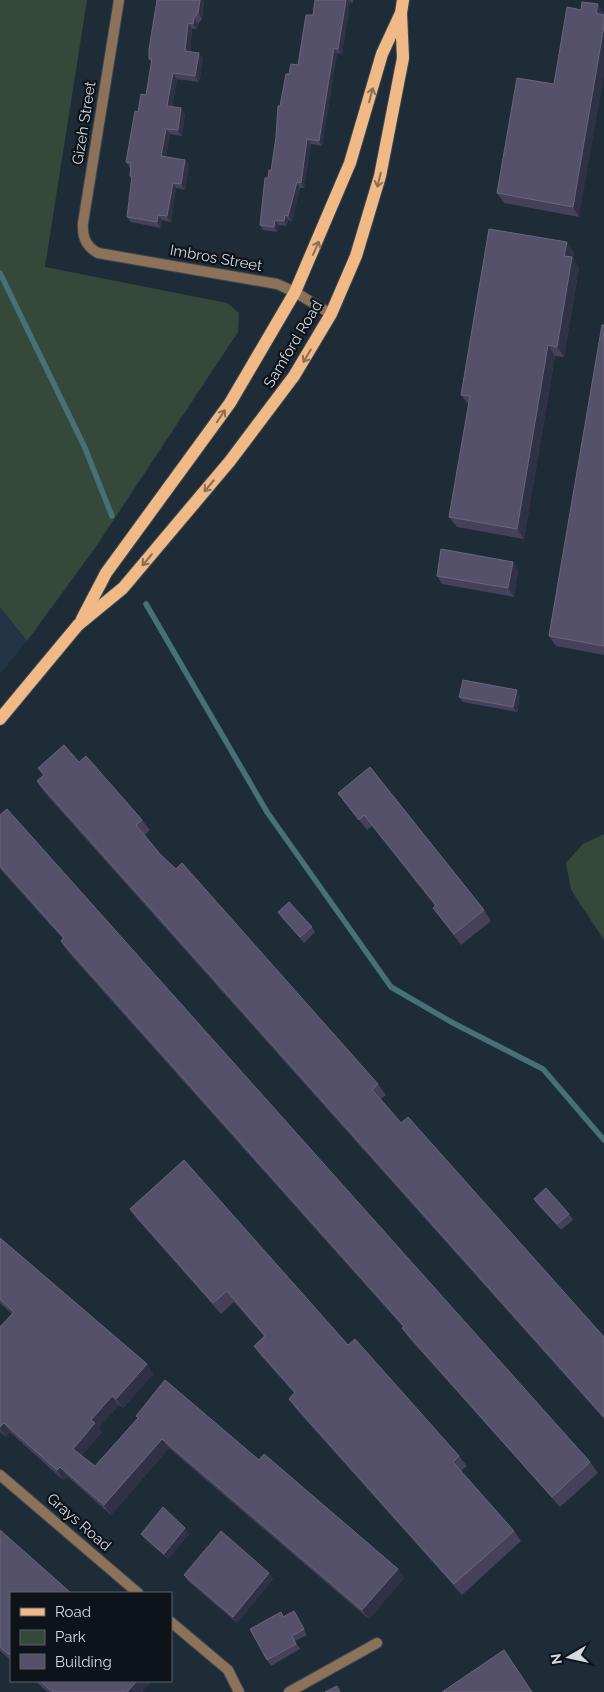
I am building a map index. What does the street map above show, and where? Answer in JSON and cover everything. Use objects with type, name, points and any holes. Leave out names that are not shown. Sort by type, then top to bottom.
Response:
[{"type":"main road","name":"Samford Road","points":[[78,625],[106,573],[230,403],[295,292],[350,163],[382,54],[402,6]]},
{"type":"main road","name":"Samford Road","points":[[0,719],[78,625],[123,588],[230,461],[294,376],[331,314],[356,256],[380,176],[403,58],[402,6]]},
{"type":"street","name":"Gizeh Street","points":[[89,248],[82,235],[83,222],[119,0]]},
{"type":"street","name":"Imbros Street","points":[[89,248],[98,252],[277,284],[295,292],[331,314]]},
{"type":"street","name":"Grays Road","points":[[0,1474],[137,1592]]},
{"type":"street","points":[[172,1623],[228,1670],[239,1692]]},
{"type":"street","points":[[288,1692],[377,1643]]},
{"type":"shaded area","points":[[0,607],[27,641],[0,674]]},
{"type":"green space","points":[[0,0],[87,0],[45,267],[227,303],[239,313],[238,332],[95,548],[27,641],[0,607]]},
{"type":"green space","points":[[604,834],[604,940],[571,890],[566,863],[583,844]]},
{"type":"building","points":[[157,0],[200,0],[198,13],[194,18],[193,24],[188,23],[185,51],[199,53],[195,76],[173,73],[167,106],[181,108],[178,130],[166,129],[161,156],[185,160],[181,184],[173,183],[167,216],[158,215],[157,222],[127,217],[132,176],[130,176],[131,163],[126,162],[135,111],[138,112],[141,94],[146,95],[152,59],[149,59],[149,49]]},
{"type":"building","points":[[315,0],[346,0],[338,49],[334,48],[319,141],[307,139],[301,183],[297,182],[288,216],[285,215],[284,221],[275,220],[274,227],[260,225],[265,178],[268,178],[269,170],[271,171],[278,106],[280,106],[286,74],[289,74],[291,64],[298,65],[306,15],[313,15]]},
{"type":"building","points":[[582,2],[598,4],[596,13],[604,15],[604,26],[573,207],[497,193],[517,78],[554,84],[567,7],[581,10]]},
{"type":"building","points":[[489,229],[567,242],[564,256],[572,257],[557,347],[548,345],[517,529],[449,517],[470,396],[461,395]]},
{"type":"building","points":[[602,325],[604,325],[604,646],[549,636]]},
{"type":"building","points":[[441,549],[513,562],[508,588],[437,576]]},
{"type":"building","points":[[463,680],[517,690],[513,707],[459,697]]},
{"type":"building","points":[[64,745],[79,762],[86,756],[142,820],[136,825],[160,854],[176,869],[182,863],[378,1084],[372,1090],[401,1123],[408,1117],[604,1337],[604,1417],[37,781],[44,775],[38,768]]},
{"type":"building","points":[[370,767],[484,910],[454,934],[433,908],[436,905],[364,815],[359,820],[338,793]]},
{"type":"building","points":[[7,809],[590,1462],[552,1497],[402,1328],[404,1326],[61,941],[64,938],[0,866],[0,815]]},
{"type":"building","points":[[289,902],[312,927],[300,937],[278,912]]},
{"type":"building","points":[[184,1160],[348,1345],[355,1339],[459,1456],[453,1462],[514,1531],[454,1584],[289,1399],[295,1392],[254,1346],[265,1336],[227,1291],[213,1303],[130,1209]]},
{"type":"building","points":[[546,1188],[569,1214],[557,1224],[534,1199]]},
{"type":"building","points":[[0,1238],[147,1364],[116,1399],[112,1396],[91,1420],[95,1423],[73,1449],[95,1466],[138,1418],[136,1416],[165,1380],[259,1460],[264,1454],[398,1569],[362,1610],[162,1439],[104,1505],[60,1467],[57,1470],[4,1423],[0,1427],[0,1327],[14,1312],[0,1299]]},
{"type":"building","points":[[163,1507],[185,1528],[164,1554],[141,1534]]},
{"type":"building","points":[[0,1530],[70,1592],[10,1592],[10,1655],[0,1647]]},
{"type":"building","points":[[221,1531],[269,1573],[233,1617],[184,1575]]},
{"type":"building","points":[[294,1611],[304,1629],[292,1636],[296,1644],[267,1660],[250,1629],[281,1612],[283,1617]]},
{"type":"building","points":[[504,1650],[532,1692],[442,1692]]},
{"type":"building","points":[[41,1682],[136,1682],[127,1692],[53,1692]]},
{"type":"building","points":[[337,1686],[340,1692],[325,1692]]},
{"type":"waterway","points":[[0,273],[85,448],[112,516]]},
{"type":"waterway","points":[[146,604],[267,812],[391,987],[453,1023],[543,1069],[604,1140]]}]
